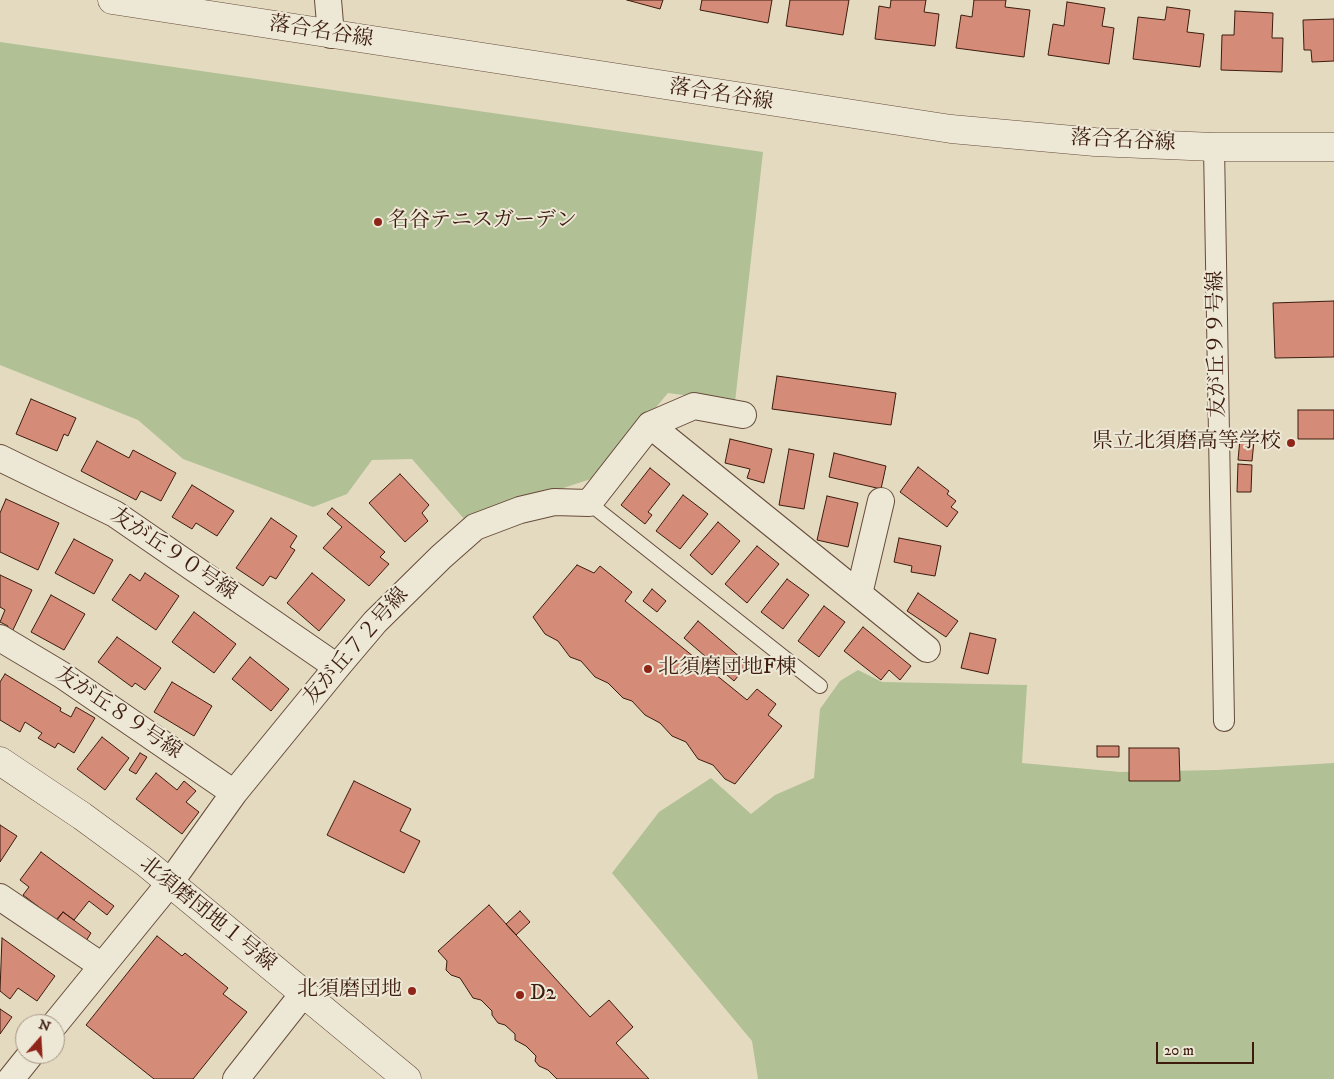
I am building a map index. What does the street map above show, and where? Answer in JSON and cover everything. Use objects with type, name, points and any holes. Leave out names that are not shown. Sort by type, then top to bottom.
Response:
[{"type":"street","name":"落合名谷線","points":[[112,0],[951,129],[1095,142],[1214,147],[1334,146]]},
{"type":"street","points":[[328,0],[331,35]]},
{"type":"street","name":"友が丘９９号線","points":[[1214,147],[1224,721]]},
{"type":"street","points":[[590,503],[650,425],[694,406],[743,414]]},
{"type":"street","points":[[650,425],[927,649]]},
{"type":"street","name":"友が丘９０号線","points":[[0,458],[115,514],[337,667]]},
{"type":"street","points":[[859,594],[881,501]]},
{"type":"street","name":"友が丘７２号線","points":[[63,1014],[169,884],[234,792],[337,667],[375,622],[441,557],[476,527],[520,510],[554,502],[590,503]]},
{"type":"street","name":"友が丘８９号線","points":[[0,638],[62,675],[234,792]]},
{"type":"street","name":"北須磨団地１号線","points":[[0,761],[82,816],[169,884],[407,1079]]},
{"type":"street","points":[[0,897],[102,966]]},
{"type":"street","points":[[236,1079],[303,994]]},
{"type":"street","points":[[11,1079],[23,1064]]},
{"type":"lane","points":[[590,503],[820,686]]},
{"type":"green space","name":"名谷テニスガーデン","points":[[0,42],[763,152],[735,402],[668,393],[597,477],[465,520],[412,459],[372,460],[347,494],[313,507],[183,459],[138,420],[0,365]]},
{"type":"green space","points":[[858,670],[882,682],[1027,685],[1022,763],[1120,772],[1217,770],[1334,763],[1334,1079],[758,1079],[752,1041],[612,873],[659,812],[711,778],[751,814],[775,795],[814,778],[820,709],[840,681]]},
{"type":"building","points":[[627,0],[663,0],[660,9]]},
{"type":"building","points":[[702,0],[772,0],[768,23],[700,10]]},
{"type":"building","points":[[790,0],[849,0],[843,35],[786,26]]},
{"type":"building","points":[[891,0],[926,0],[924,12],[939,14],[935,46],[875,39],[879,6],[890,8]]},
{"type":"building","points":[[974,0],[1006,0],[1005,7],[1030,10],[1024,57],[956,48],[961,15],[972,17]]},
{"type":"building","points":[[1067,2],[1105,8],[1102,26],[1114,28],[1109,64],[1048,55],[1053,24],[1064,26]]},
{"type":"building","points":[[1167,7],[1190,10],[1187,32],[1204,34],[1200,67],[1133,59],[1138,17],[1165,20]]},
{"type":"building","points":[[1235,11],[1273,13],[1272,38],[1283,38],[1282,72],[1221,70],[1222,35],[1234,35]]},
{"type":"building","points":[[1334,19],[1334,61],[1312,62],[1311,50],[1304,50],[1303,20]]},
{"type":"building","points":[[1334,301],[1334,357],[1275,358],[1273,303]]},
{"type":"building","points":[[777,376],[896,393],[891,425],[772,409]]},
{"type":"building","points":[[31,399],[76,418],[68,436],[64,434],[57,451],[16,434]]},
{"type":"building","points":[[1298,410],[1334,410],[1334,439],[1298,439]]},
{"type":"building","points":[[730,439],[772,449],[764,483],[747,478],[750,469],[725,463]]},
{"type":"building","points":[[1240,439],[1254,441],[1252,461],[1238,460]]},
{"type":"building","points":[[97,441],[129,458],[133,450],[176,473],[161,501],[141,491],[136,500],[81,471]]},
{"type":"building","points":[[789,449],[814,454],[804,509],[779,505]]},
{"type":"building","points":[[834,453],[886,466],[881,489],[829,477]]},
{"type":"building","points":[[1238,464],[1252,465],[1251,492],[1237,492]]},
{"type":"building","points":[[918,467],[949,491],[947,494],[956,501],[951,507],[958,512],[947,527],[900,492]]},
{"type":"building","points":[[650,468],[670,484],[648,512],[652,515],[645,524],[621,505]]},
{"type":"building","points":[[400,474],[429,505],[422,513],[428,521],[405,542],[369,503]]},
{"type":"building","points":[[192,485],[234,511],[217,536],[196,523],[192,529],[172,517]]},
{"type":"building","points":[[683,495],[708,514],[680,549],[656,531]]},
{"type":"building","points":[[827,496],[858,503],[848,547],[817,540]]},
{"type":"building","points":[[6,499],[59,523],[38,570],[0,552],[0,513]]},
{"type":"building","points":[[332,508],[385,552],[380,557],[389,564],[369,586],[323,548],[342,527],[327,514]]},
{"type":"building","points":[[271,518],[297,536],[290,547],[295,550],[276,579],[270,576],[263,586],[236,568]]},
{"type":"building","points":[[718,522],[740,541],[712,575],[690,555]]},
{"type":"building","points":[[899,538],[941,546],[935,576],[911,572],[912,566],[894,562]]},
{"type":"building","points":[[74,539],[113,560],[94,594],[55,573]]},
{"type":"building","points":[[757,546],[779,564],[747,603],[725,584]]},
{"type":"building","name":"北須磨団地F棟","points":[[577,565],[594,573],[600,566],[632,592],[625,601],[747,700],[757,689],[776,704],[768,715],[782,726],[735,784],[725,779],[713,765],[698,759],[686,742],[672,736],[660,723],[645,715],[632,701],[623,698],[608,683],[595,677],[581,661],[570,657],[558,641],[545,634],[533,617]]},
{"type":"building","points":[[145,573],[179,596],[156,630],[112,600],[130,574],[140,581]]},
{"type":"building","points":[[312,573],[345,600],[319,631],[287,603]]},
{"type":"building","points":[[0,575],[32,590],[11,634],[6,631],[8,626],[0,622],[5,610],[0,607]]},
{"type":"building","points":[[787,579],[809,595],[783,629],[761,612]]},
{"type":"building","points":[[652,589],[666,601],[657,612],[643,601]]},
{"type":"building","points":[[918,593],[958,621],[946,637],[907,611]]},
{"type":"building","points":[[51,595],[85,614],[64,650],[31,632]]},
{"type":"building","points":[[824,606],[845,622],[819,657],[798,641]]},
{"type":"building","points":[[194,612],[236,644],[214,673],[172,642]]},
{"type":"building","points":[[698,621],[748,664],[734,681],[684,638]]},
{"type":"building","points":[[863,627],[911,666],[900,680],[889,670],[881,680],[844,651]]},
{"type":"building","points":[[970,633],[996,639],[988,674],[961,668]]},
{"type":"building","points":[[117,637],[161,668],[145,690],[135,683],[132,687],[98,662]]},
{"type":"building","points":[[250,657],[289,689],[271,711],[232,679]]},
{"type":"building","points":[[5,674],[61,708],[60,711],[71,717],[76,707],[95,718],[74,753],[58,743],[55,748],[38,738],[42,733],[25,722],[20,732],[0,720],[0,682]]},
{"type":"building","points":[[172,682],[212,706],[194,736],[154,712]]},
{"type":"building","points":[[102,737],[129,758],[105,790],[77,769]]},
{"type":"building","points":[[1097,746],[1119,746],[1119,757],[1097,757]]},
{"type":"building","points":[[1129,748],[1179,748],[1180,781],[1129,781]]},
{"type":"building","points":[[140,753],[147,757],[136,774],[129,770]]},
{"type":"building","points":[[156,773],[177,790],[184,781],[196,791],[186,802],[199,812],[182,834],[136,799]]},
{"type":"building","points":[[354,781],[411,809],[400,831],[420,841],[404,873],[327,835]]},
{"type":"building","points":[[0,825],[17,836],[0,862]]},
{"type":"building","points":[[41,852],[114,906],[107,915],[89,901],[74,920],[63,912],[56,920],[23,895],[29,887],[20,880]]},
{"type":"building","name":"D2","points":[[489,905],[590,1017],[609,1000],[633,1027],[616,1043],[649,1079],[557,1079],[548,1070],[539,1066],[535,1061],[536,1056],[526,1046],[515,1040],[515,1034],[505,1025],[498,1023],[492,1015],[492,1011],[481,1000],[473,998],[460,978],[451,975],[446,970],[447,961],[438,951]]},
{"type":"building","points":[[520,911],[530,922],[516,935],[506,924]]},
{"type":"building","points":[[63,912],[91,933],[86,941],[57,920]]},
{"type":"building","points":[[157,936],[182,956],[185,953],[228,988],[223,994],[247,1012],[193,1079],[154,1079],[86,1025]]},
{"type":"building","points":[[2,938],[55,976],[37,1001],[18,988],[10,999],[0,991]]},
{"type":"building","points":[[0,1009],[12,1017],[0,1034]]},
{"type":"place","name":"名谷テニスガーデン","points":[[378,222]]},
{"type":"place","name":"県立北須磨高等学校","points":[[1291,443]]},
{"type":"place","name":"北須磨団地F棟","points":[[648,669]]},
{"type":"place","name":"北須磨団地","points":[[412,991]]},
{"type":"place","name":"D2","points":[[520,995]]}]
